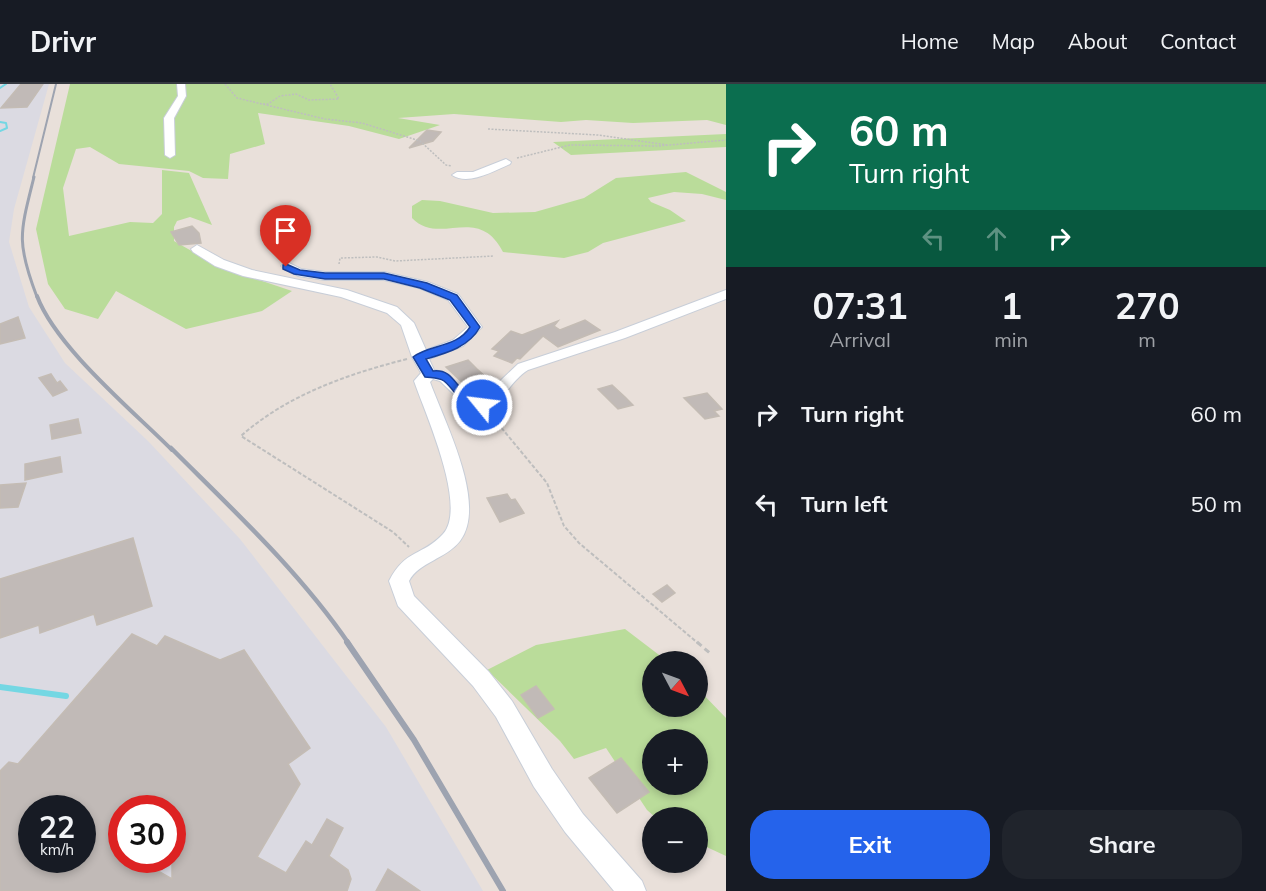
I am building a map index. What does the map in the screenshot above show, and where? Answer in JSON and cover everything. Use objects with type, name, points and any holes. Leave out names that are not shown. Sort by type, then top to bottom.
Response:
[{"type":"street","points":[[170,155],[169,118],[182,96],[181,84]]},
{"type":"street","points":[[458,170],[474,175],[506,162]]},
{"type":"street","points":[[197,249],[233,271],[263,279],[360,296],[392,309],[407,323],[419,357],[429,374]]},
{"type":"street","points":[[384,276],[385,259]]},
{"type":"street","points":[[286,267],[298,272],[338,276],[384,276],[423,285],[453,297],[475,327],[470,335],[446,350],[419,357]]},
{"type":"street","points":[[632,891],[574,823],[549,787],[504,709],[482,679],[405,600],[399,581],[406,568],[420,557],[443,546],[453,536],[459,522],[459,491],[422,381],[429,374],[439,374],[449,380],[460,395],[471,403],[482,405],[492,400],[511,374],[524,367],[663,320],[726,294]]},
{"type":"path","points":[[225,84],[237,98],[325,119],[362,123],[420,141],[446,165],[458,170]]},
{"type":"path","points":[[257,103],[268,104],[280,96],[296,94],[309,100],[339,99],[330,84]]},
{"type":"path","points":[[488,129],[598,135],[669,145]]},
{"type":"path","points":[[506,162],[535,152],[570,145],[669,145],[726,140]]},
{"type":"path","points":[[338,276],[340,258],[395,261],[494,256]]},
{"type":"path","points":[[419,357],[363,371],[285,405],[252,424],[241,436],[393,532],[420,557]]},
{"type":"path","points":[[482,405],[547,483],[564,526],[579,543],[712,655]]},
{"type":"shaded area","points":[[0,84],[49,84],[14,209],[9,242],[29,307],[65,363],[148,441],[240,539],[386,727],[483,891],[0,891]]},
{"type":"green space","points":[[70,84],[726,84],[726,125],[707,120],[633,123],[586,120],[561,122],[454,114],[398,118],[440,125],[399,139],[349,126],[258,113],[265,144],[230,154],[228,179],[203,178],[189,171],[119,164],[90,147],[76,149],[63,188],[69,236],[130,222],[153,223],[162,214],[162,170],[189,173],[212,225],[190,217],[177,221],[174,227],[174,241],[218,266],[292,291],[262,311],[186,329],[116,291],[98,319],[65,309],[48,284],[36,229]]},
{"type":"green space","points":[[726,134],[726,147],[571,155],[553,142]]},
{"type":"green space","points":[[686,172],[726,192],[726,200],[702,194],[674,192],[648,198],[651,202],[670,210],[686,221],[603,243],[588,252],[564,258],[503,252],[493,238],[482,230],[471,227],[435,229],[423,226],[412,218],[412,206],[422,200],[440,201],[493,213],[535,212],[584,198],[616,178]]},
{"type":"green space","points":[[625,629],[654,651],[642,651],[642,717],[708,717],[708,699],[726,718],[726,856],[708,848],[708,807],[645,807],[606,748],[574,759],[560,741],[487,670],[536,645]]},
{"type":"building","points":[[21,84],[43,84],[27,107],[1,108]]},
{"type":"building","points":[[427,130],[441,132],[433,141],[409,148]]},
{"type":"building","points":[[192,226],[199,233],[201,243],[179,245],[171,232]]},
{"type":"building","points":[[18,317],[25,338],[0,344],[0,324]]},
{"type":"building","points":[[585,320],[600,330],[558,347],[543,336],[520,359],[517,358],[512,363],[494,356],[499,351],[492,349],[511,331],[522,335],[558,321],[554,326],[560,330]]},
{"type":"building","points":[[468,360],[489,380],[467,387],[446,367]]},
{"type":"building","points":[[51,374],[57,383],[60,381],[67,390],[53,396],[39,378]]},
{"type":"building","points":[[612,385],[633,405],[618,409],[598,389]]},
{"type":"building","points":[[707,393],[722,409],[714,411],[719,416],[705,419],[684,398]]},
{"type":"building","points":[[78,419],[81,433],[52,439],[50,425]]},
{"type":"building","points":[[60,457],[62,472],[25,480],[25,464]]},
{"type":"building","points":[[26,483],[18,507],[0,508],[0,485]]},
{"type":"building","points":[[507,494],[511,500],[515,499],[524,513],[500,522],[487,498]]},
{"type":"building","points":[[133,538],[152,606],[97,625],[94,614],[40,633],[39,625],[0,638],[0,579]]},
{"type":"building","points":[[667,585],[675,593],[662,602],[653,594]]},
{"type":"building","points":[[132,634],[157,646],[165,636],[220,660],[244,650],[310,748],[288,764],[300,784],[257,857],[286,873],[306,841],[312,845],[327,819],[343,828],[329,856],[348,870],[351,879],[347,891],[0,891],[0,771],[9,762],[18,764]]},
{"type":"building","points":[[536,686],[554,709],[538,718],[521,695]]},
{"type":"building","points":[[621,758],[642,784],[642,795],[644,795],[617,813],[589,778]]},
{"type":"building","points":[[388,869],[420,891],[376,891]]},
{"type":"waterway","points":[[0,88],[6,84]]},
{"type":"waterway","points":[[0,122],[6,123],[7,128],[0,131]]},
{"type":"waterway","points":[[0,687],[66,696]]},
{"type":"railway","points":[[33,178],[56,84]]},
{"type":"railway","points":[[34,177],[22,237],[26,263],[37,297]]},
{"type":"railway","points":[[37,296],[60,336],[78,357],[172,450]]},
{"type":"railway","points":[[171,448],[287,566],[330,617],[349,644]]},
{"type":"railway","points":[[347,642],[414,740],[503,891]]},
{"type":"route","points":[[286,267],[298,272],[325,276],[384,276],[423,285],[453,297],[475,327],[470,335],[446,350],[419,357],[429,374],[439,374],[449,380],[460,395],[471,403],[482,405]]}]
